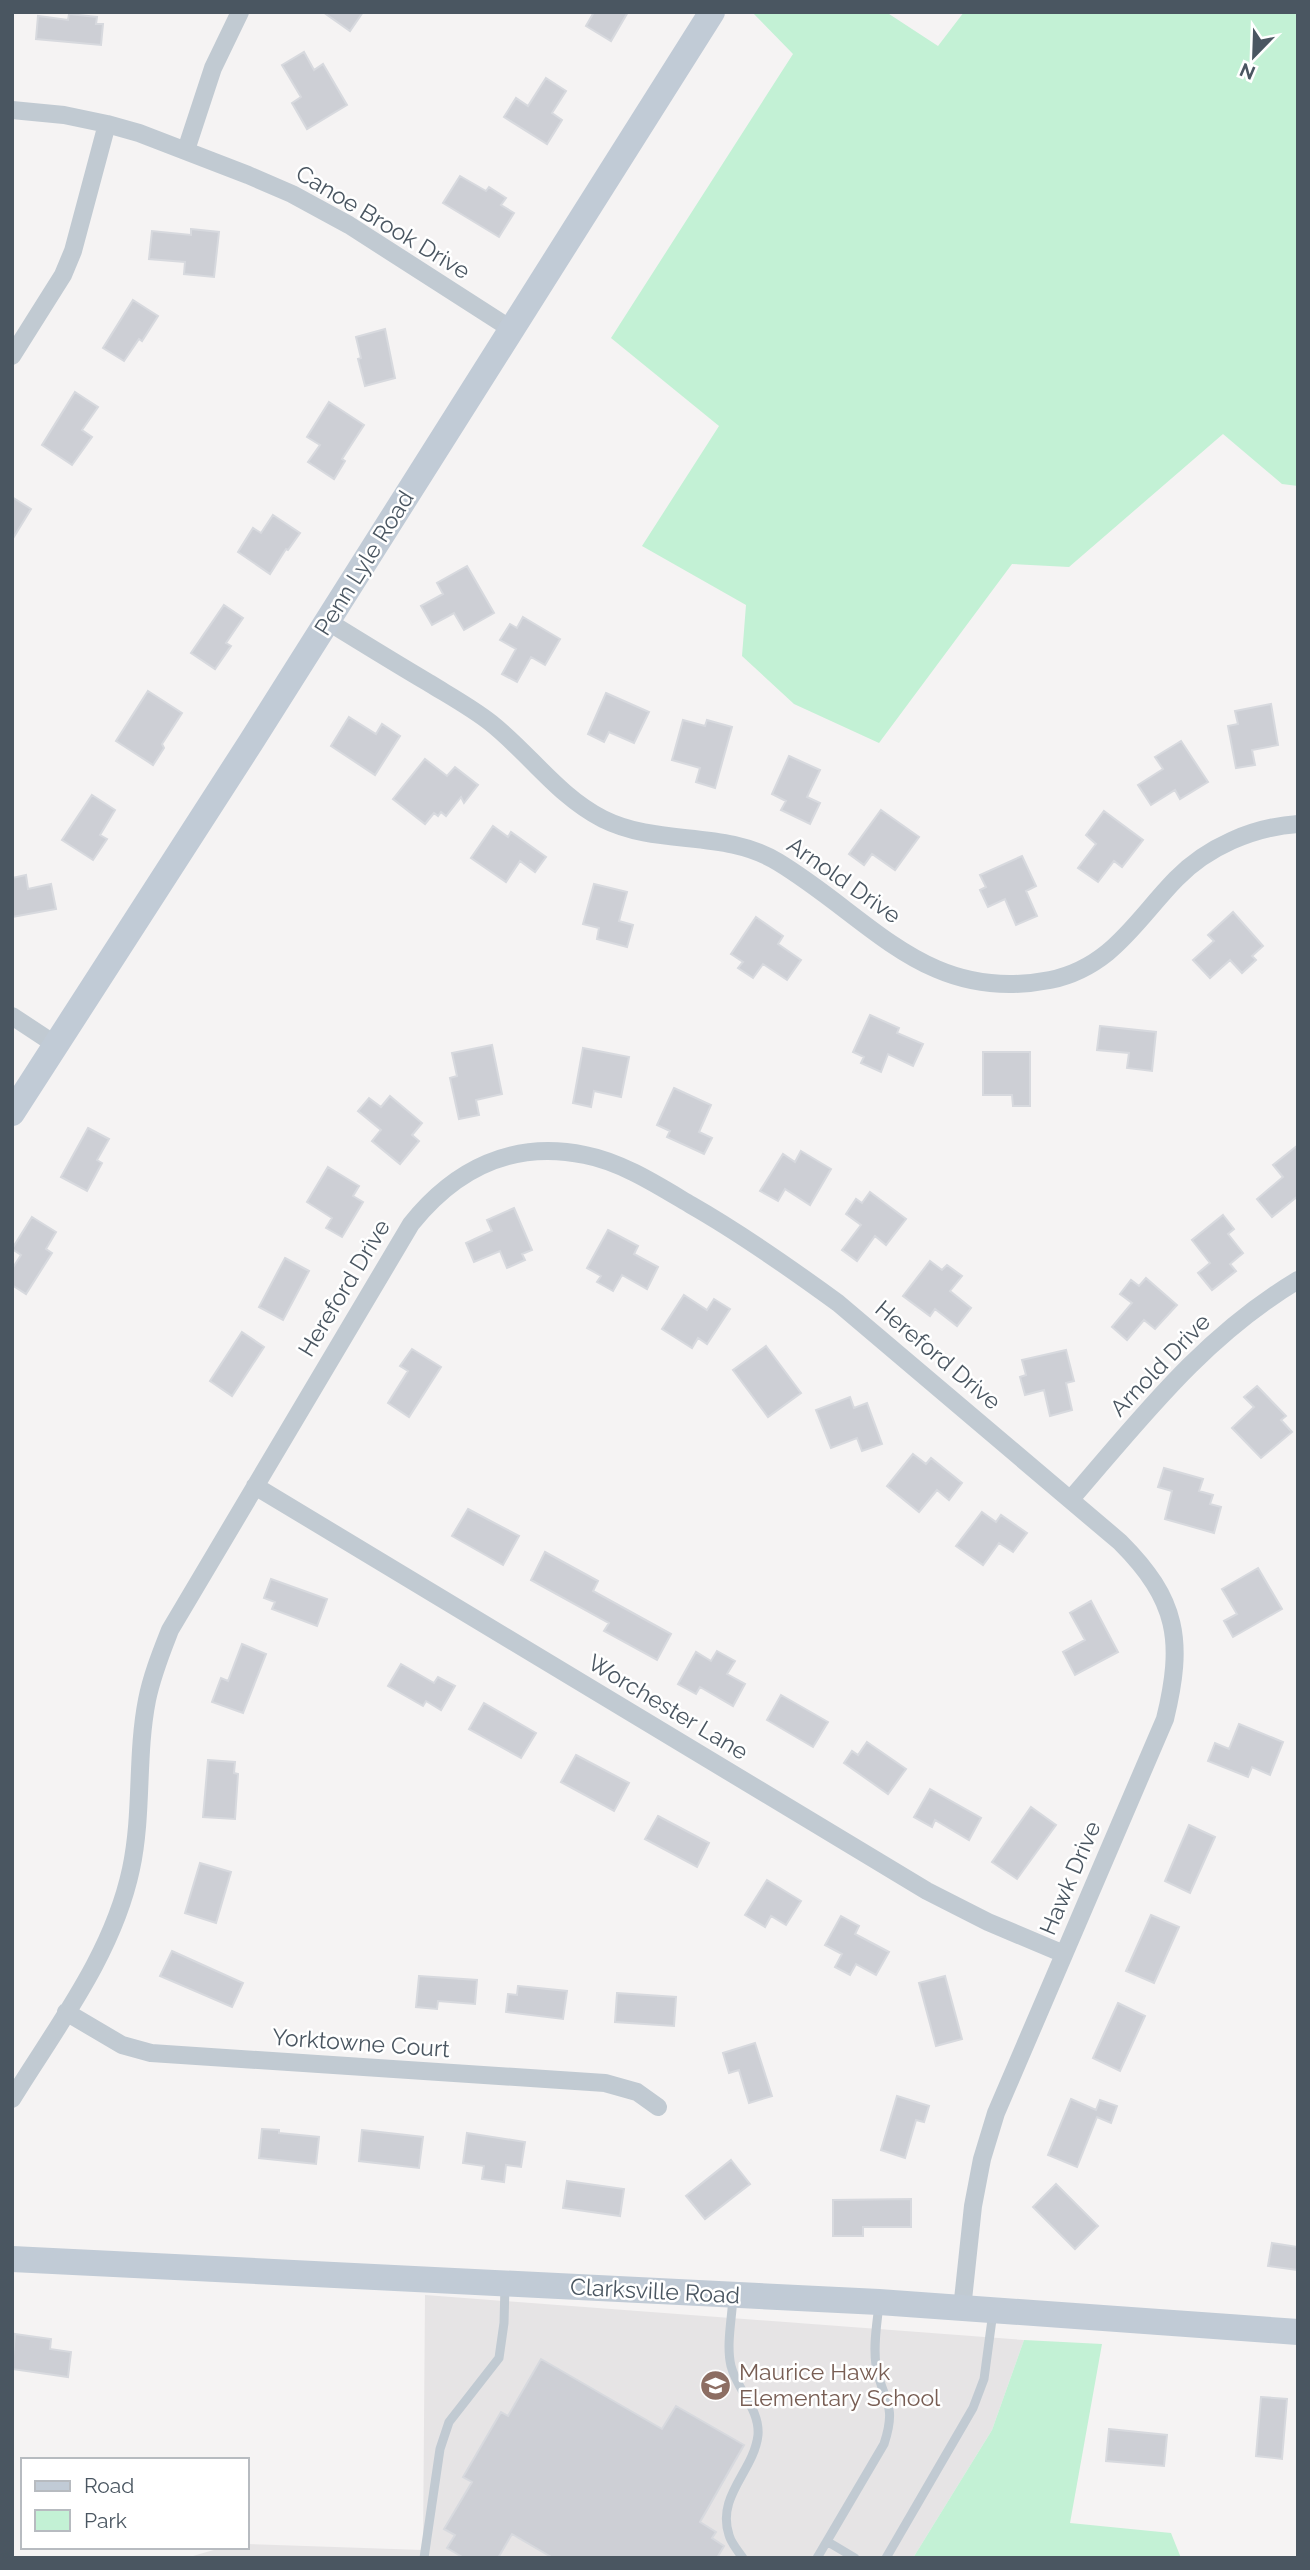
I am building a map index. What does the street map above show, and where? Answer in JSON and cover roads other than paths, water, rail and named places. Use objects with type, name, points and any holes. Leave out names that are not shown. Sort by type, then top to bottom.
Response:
[{"type":"street","points":[[186,150],[213,68],[240,12]]},
{"type":"street","name":"Penn Lyle Road","points":[[12,1113],[712,12]]},
{"type":"street","name":"Canoe Brook Drive","points":[[12,110],[64,115],[107,124],[186,150],[292,194],[349,225],[511,328]]},
{"type":"street","points":[[12,356],[63,275],[73,251],[107,124]]},
{"type":"street","name":"Arnold Drive","points":[[327,621],[491,723],[577,803],[604,820],[631,830],[660,836],[723,841],[753,850],[778,862],[910,956],[959,979],[991,985],[1022,985],[1054,979],[1080,969],[1106,954],[1129,935],[1177,878],[1202,858],[1228,842],[1255,832],[1298,824]]},
{"type":"street","points":[[12,1016],[56,1045]]},
{"type":"street","name":"Hereford Drive","points":[[12,2099],[104,1947],[119,1912],[131,1870],[137,1832],[147,1701],[156,1665],[170,1630],[411,1224],[427,1203],[449,1184],[473,1169],[500,1158],[528,1152],[557,1151],[586,1155],[611,1163],[646,1180],[722,1222],[838,1303],[1071,1499]]},
{"type":"street","name":"Arnold Drive","points":[[1071,1499],[1174,1380],[1248,1314],[1298,1280]]},
{"type":"street","name":"Worchester Lane","points":[[255,1486],[927,1891],[988,1923],[1064,1954]]},
{"type":"street","name":"Hawk Drive","points":[[962,2308],[972,2206],[982,2159],[1006,2089],[1166,1719],[1173,1686],[1175,1656],[1166,1601],[1136,1558],[1071,1499]]},
{"type":"street","name":"Yorktowne Court","points":[[66,2012],[122,2045],[151,2053],[605,2083],[637,2092],[658,2107]]},
{"type":"street","name":"Clarksville Road","points":[[12,2259],[879,2302],[1298,2332]]},
{"type":"lane","points":[[424,2558],[440,2449],[449,2422],[499,2358],[504,2323],[505,2283]]},
{"type":"lane","points":[[734,2295],[730,2364],[754,2413],[758,2432],[755,2450],[730,2496],[725,2515],[729,2536],[743,2558]]},
{"type":"lane","points":[[817,2558],[884,2444],[889,2428],[890,2411],[876,2365],[875,2339],[879,2302]]},
{"type":"lane","points":[[886,2558],[973,2407],[984,2379],[993,2311]]},
{"type":"lane","points":[[828,2542],[855,2558]]},
{"type":"place","name":"Maurice Hawk Elementary School","points":[[716,2385]]}]
